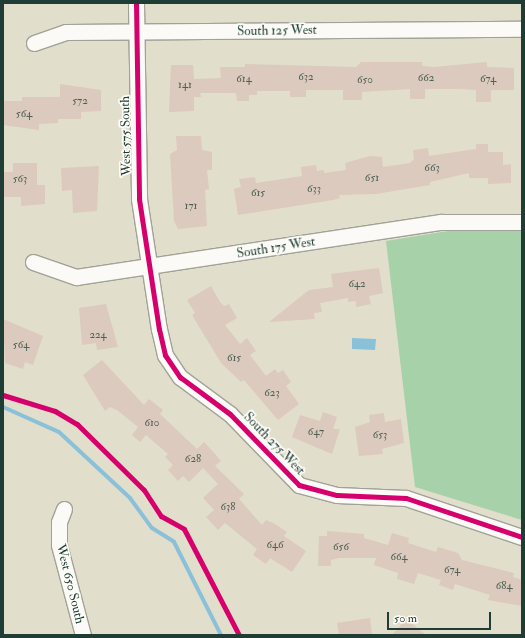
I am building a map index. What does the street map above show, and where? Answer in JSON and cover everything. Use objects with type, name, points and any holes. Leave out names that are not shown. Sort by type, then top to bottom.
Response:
[{"type":"street","name":"West 575 South","points":[[136,3],[136,168],[150,268]]},
{"type":"street","name":"South 125 West","points":[[34,43],[66,32],[522,29]]},
{"type":"street","name":"South 175 West","points":[[33,262],[76,277],[150,268],[441,222],[522,222]]},
{"type":"street","name":"South 275 West","points":[[150,268],[159,329],[168,361],[180,377],[254,437],[277,467],[298,485],[337,495],[406,498],[522,537]]},
{"type":"street","name":"West 650 South","points":[[64,509],[59,522],[59,545],[83,635]]},
{"type":"green space","points":[[522,230],[522,520],[415,487],[386,241],[448,231]]},
{"type":"water","points":[[352,338],[376,339],[375,350],[352,349]]},
{"type":"building","points":[[361,62],[422,62],[422,66],[434,67],[487,62],[487,67],[514,68],[514,90],[491,90],[491,102],[476,102],[476,90],[462,89],[425,89],[425,99],[410,99],[410,89],[362,92],[362,100],[343,100],[343,90],[306,90],[306,97],[290,97],[290,91],[257,91],[257,95],[249,95],[249,101],[237,101],[236,93],[200,93],[201,97],[194,97],[194,111],[169,112],[171,65],[193,65],[194,79],[221,78],[220,67],[245,67],[245,64],[356,67]]},
{"type":"building","points":[[60,84],[101,90],[101,111],[81,112],[81,119],[58,119],[58,123],[39,124],[39,130],[3,125],[4,101],[22,101],[22,97],[60,97]]},
{"type":"building","points":[[176,136],[201,136],[202,150],[212,152],[212,170],[207,170],[209,189],[205,190],[207,226],[178,229],[174,221],[170,154],[177,150]]},
{"type":"building","points":[[476,144],[488,144],[488,152],[503,152],[503,165],[511,164],[511,183],[488,184],[488,178],[469,178],[469,173],[430,182],[430,185],[376,194],[339,195],[340,198],[333,200],[238,215],[234,189],[241,187],[239,179],[255,177],[256,183],[302,176],[301,167],[316,165],[317,171],[324,170],[324,173],[346,170],[345,163],[370,156],[382,157],[383,167],[410,163],[414,159],[413,150],[428,148],[429,156],[476,149]]},
{"type":"building","points":[[13,163],[37,163],[37,185],[45,185],[45,204],[21,206],[21,197],[3,197],[3,172],[13,172]]},
{"type":"building","points":[[99,166],[97,211],[73,213],[72,190],[62,191],[61,168]]},
{"type":"building","points":[[379,268],[383,293],[369,296],[371,304],[356,307],[356,301],[348,302],[348,298],[320,303],[322,312],[314,313],[315,319],[269,322],[309,290],[333,287],[331,274]]},
{"type":"building","points":[[211,286],[220,302],[224,306],[229,304],[237,318],[225,325],[240,344],[247,338],[256,351],[250,355],[266,376],[275,369],[278,373],[283,370],[291,382],[286,386],[299,404],[278,420],[244,380],[241,382],[221,363],[192,315],[195,313],[187,300]]},
{"type":"building","points":[[106,304],[118,347],[97,350],[96,343],[82,345],[79,308]]},
{"type":"building","points":[[3,319],[43,336],[33,365],[25,362],[23,369],[5,363]]},
{"type":"building","points":[[102,360],[144,405],[149,399],[163,410],[160,414],[197,449],[204,442],[221,461],[215,466],[244,494],[239,499],[262,525],[266,520],[273,523],[287,532],[284,536],[306,551],[292,572],[270,558],[266,564],[253,555],[257,549],[225,523],[218,530],[206,517],[214,510],[203,498],[218,484],[203,468],[189,482],[183,476],[178,481],[168,470],[173,465],[165,457],[168,454],[146,435],[140,442],[132,435],[138,427],[117,410],[110,407],[105,411],[83,375]]},
{"type":"building","points":[[323,412],[337,417],[333,429],[340,429],[332,454],[292,437],[300,415],[320,421]]},
{"type":"building","points":[[384,413],[385,422],[401,419],[404,443],[382,449],[383,454],[359,456],[355,427],[370,422],[369,415]]},
{"type":"building","points":[[327,531],[364,534],[364,538],[388,545],[392,533],[409,538],[408,543],[436,552],[438,547],[458,553],[462,560],[514,573],[513,577],[522,580],[522,606],[488,600],[490,595],[455,584],[453,590],[439,585],[441,580],[418,573],[414,584],[397,579],[398,573],[374,565],[376,558],[339,558],[331,560],[331,566],[318,566],[319,536],[327,536]]},
{"type":"building","points":[[370,618],[372,635],[339,635],[337,623]]},
{"type":"building","points":[[406,619],[426,635],[392,635]]},
{"type":"waterway","points":[[3,407],[59,432],[130,498],[152,528],[174,542],[221,635]]},
{"type":"cycle path","points":[[136,3],[139,199],[159,329],[165,355],[180,377],[230,414],[299,485],[337,495],[406,498],[522,537]]},
{"type":"cycle path","points":[[3,395],[55,411],[77,424],[144,490],[161,516],[184,529],[239,635]]}]
